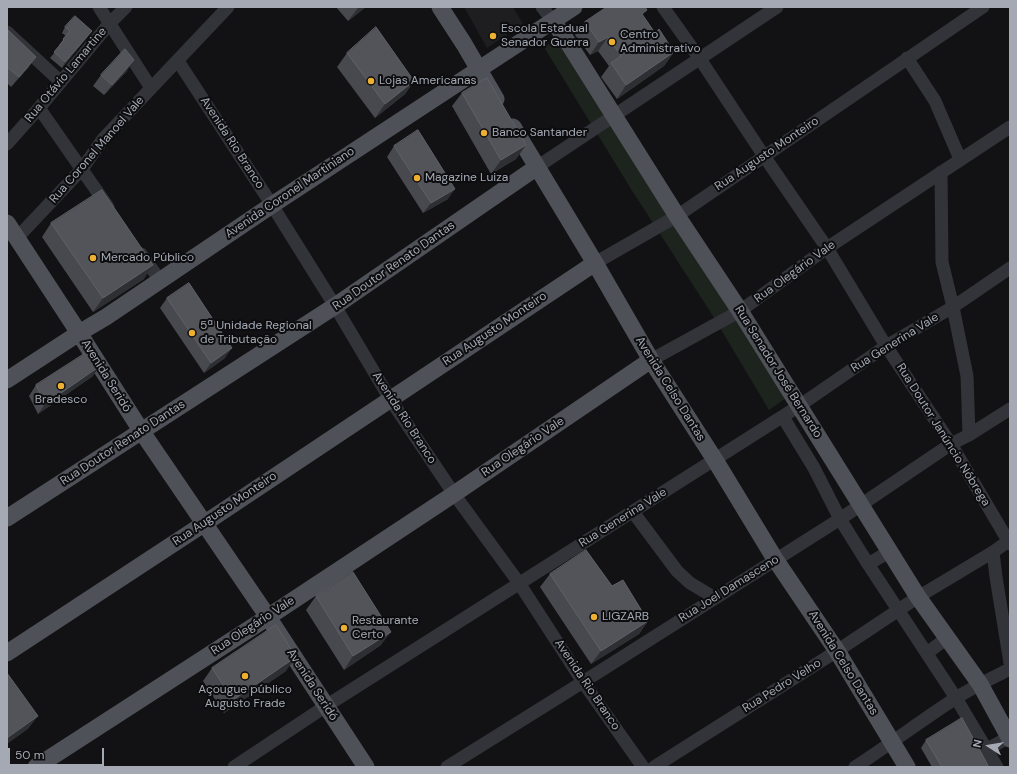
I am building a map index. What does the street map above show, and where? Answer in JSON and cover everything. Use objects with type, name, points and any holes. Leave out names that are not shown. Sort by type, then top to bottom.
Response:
[{"type":"main road","name":"Avenida Celso Dantas","points":[[440,7],[464,44],[595,263],[651,360],[715,460],[775,559],[837,651],[907,767]]},
{"type":"main road","name":"Avenida Coronel Martiniano","points":[[7,380],[106,317],[272,205],[574,7]]},
{"type":"main road","name":"Rua Senador José Bernardo","points":[[553,21],[677,216],[740,311],[889,552],[918,597],[980,684],[1009,738]]},
{"type":"main road","name":"Rua Doutor Renato Dantas","points":[[7,518],[335,306],[537,167]]},
{"type":"main road","name":"Avenida Seridó","points":[[7,224],[142,432],[268,617],[366,767]]},
{"type":"main road","name":"Rua Augusto Monteiro","points":[[7,653],[595,263]]},
{"type":"main road","name":"Rua Olegário Vale","points":[[36,767],[268,617],[454,494],[651,360]]},
{"type":"street","points":[[99,7],[151,88]]},
{"type":"street","name":"Rua Otávio Lamartine","points":[[7,144],[62,82],[110,23],[126,7]]},
{"type":"street","name":"Rua Coronel Manoel Vale","points":[[16,239],[82,169],[103,139],[228,7]]},
{"type":"street","name":"Rua Senador José Bernardo","points":[[542,7],[553,21]]},
{"type":"street","name":"Rua Doutor Janúncio Nóbrega","points":[[663,7],[700,59],[827,248],[886,346],[951,444],[1009,541]]},
{"type":"street","name":"Rua Doutor Renato Dantas","points":[[537,167],[777,7]]},
{"type":"street","name":"Rua Augusto Monteiro","points":[[595,263],[677,216],[983,7]]},
{"type":"street","points":[[7,32],[62,82]]},
{"type":"street","points":[[907,58],[935,101],[960,159]]},
{"type":"street","name":"Avenida Rio Branco","points":[[178,61],[272,205],[335,306],[390,399],[454,494],[519,583],[583,682],[643,767]]},
{"type":"street","points":[[39,108],[115,218]]},
{"type":"street","name":"Rua Olegário Vale","points":[[651,360],[740,311],[827,248],[1010,127]]},
{"type":"street","points":[[941,172],[942,262],[967,376],[969,435]]},
{"type":"street","points":[[133,243],[160,280]]},
{"type":"street","name":"Rua Generina Vale","points":[[234,767],[326,706],[783,417],[886,346],[953,307],[1010,268]]},
{"type":"street","name":"Rua Joel Damasceno","points":[[446,767],[840,519],[951,444],[969,435],[1010,409]]},
{"type":"street","name":"Rua Senador José Bernardo","points":[[783,417],[814,468],[840,519],[898,611],[956,698],[997,767]]},
{"type":"street","points":[[814,468],[830,458]]},
{"type":"street","points":[[633,512],[677,571],[690,583],[715,598]]},
{"type":"street","name":"Rua Pedro Velho","points":[[654,767],[837,651],[918,597],[1009,541]]},
{"type":"street","points":[[868,564],[889,552]]},
{"type":"street","points":[[993,552],[1010,663]]},
{"type":"street","points":[[927,653],[947,638]]},
{"type":"street","points":[[855,767],[893,743],[956,698],[1010,669]]},
{"type":"street","points":[[986,750],[1009,738]]},
{"type":"shaded area","name":"Escola Estadual Senador Guerra","points":[[464,7],[513,7],[523,24],[487,48]]},
{"type":"shaded area","points":[[560,36],[789,396],[769,410],[713,316],[631,189],[544,47]]},
{"type":"building","points":[[607,7],[645,7],[647,10],[642,14],[655,33],[659,29],[674,52],[626,85],[611,63],[621,56],[608,37],[599,42],[585,22]]},
{"type":"building","points":[[75,16],[92,31],[65,62],[54,52],[70,31],[65,27]]},
{"type":"building","points":[[376,27],[414,81],[385,104],[347,53]]},
{"type":"building","points":[[7,29],[36,57],[19,77],[7,67]]},
{"type":"building","points":[[125,49],[134,60],[112,85],[101,75]]},
{"type":"building","points":[[487,78],[526,145],[501,160],[462,93]]},
{"type":"building","points":[[418,130],[455,189],[431,203],[394,146]]},
{"type":"building","name":"Mercado Público","points":[[102,190],[153,265],[103,298],[51,223]]},
{"type":"building","points":[[189,283],[232,348],[211,363],[167,298]]},
{"type":"building","name":"Bradesco","points":[[89,351],[100,366],[45,404],[36,385]]},
{"type":"building","name":"LIGZARB","points":[[586,550],[612,586],[623,580],[648,621],[601,651],[550,574]]},
{"type":"building","points":[[353,572],[391,632],[353,656],[316,596]]},
{"type":"building","name":"Açougue público Augusto Frade","points":[[276,625],[296,657],[233,700],[212,668]]},
{"type":"building","points":[[7,673],[38,716],[7,738]]},
{"type":"building","points":[[962,718],[989,767],[942,767],[926,740]]},
{"type":"place","name":"Escola Estadual Senador Guerra","points":[[493,36]]},
{"type":"place","name":"Centro Administrativo","points":[[612,42]]},
{"type":"place","name":"Lojas Americanas","points":[[371,81]]},
{"type":"place","name":"Banco Santander","points":[[484,133]]},
{"type":"place","name":"Magazine Luiza","points":[[417,178]]},
{"type":"place","name":"Mercado Público","points":[[93,258]]},
{"type":"place","name":"5ª Unidade Regional de Tributação","points":[[192,333]]},
{"type":"place","name":"Bradesco","points":[[61,386]]},
{"type":"place","name":"LIGZARB","points":[[594,617]]},
{"type":"place","name":"Restaurante Certo","points":[[344,628]]},
{"type":"place","name":"Açougue público Augusto Frade","points":[[245,676]]}]
